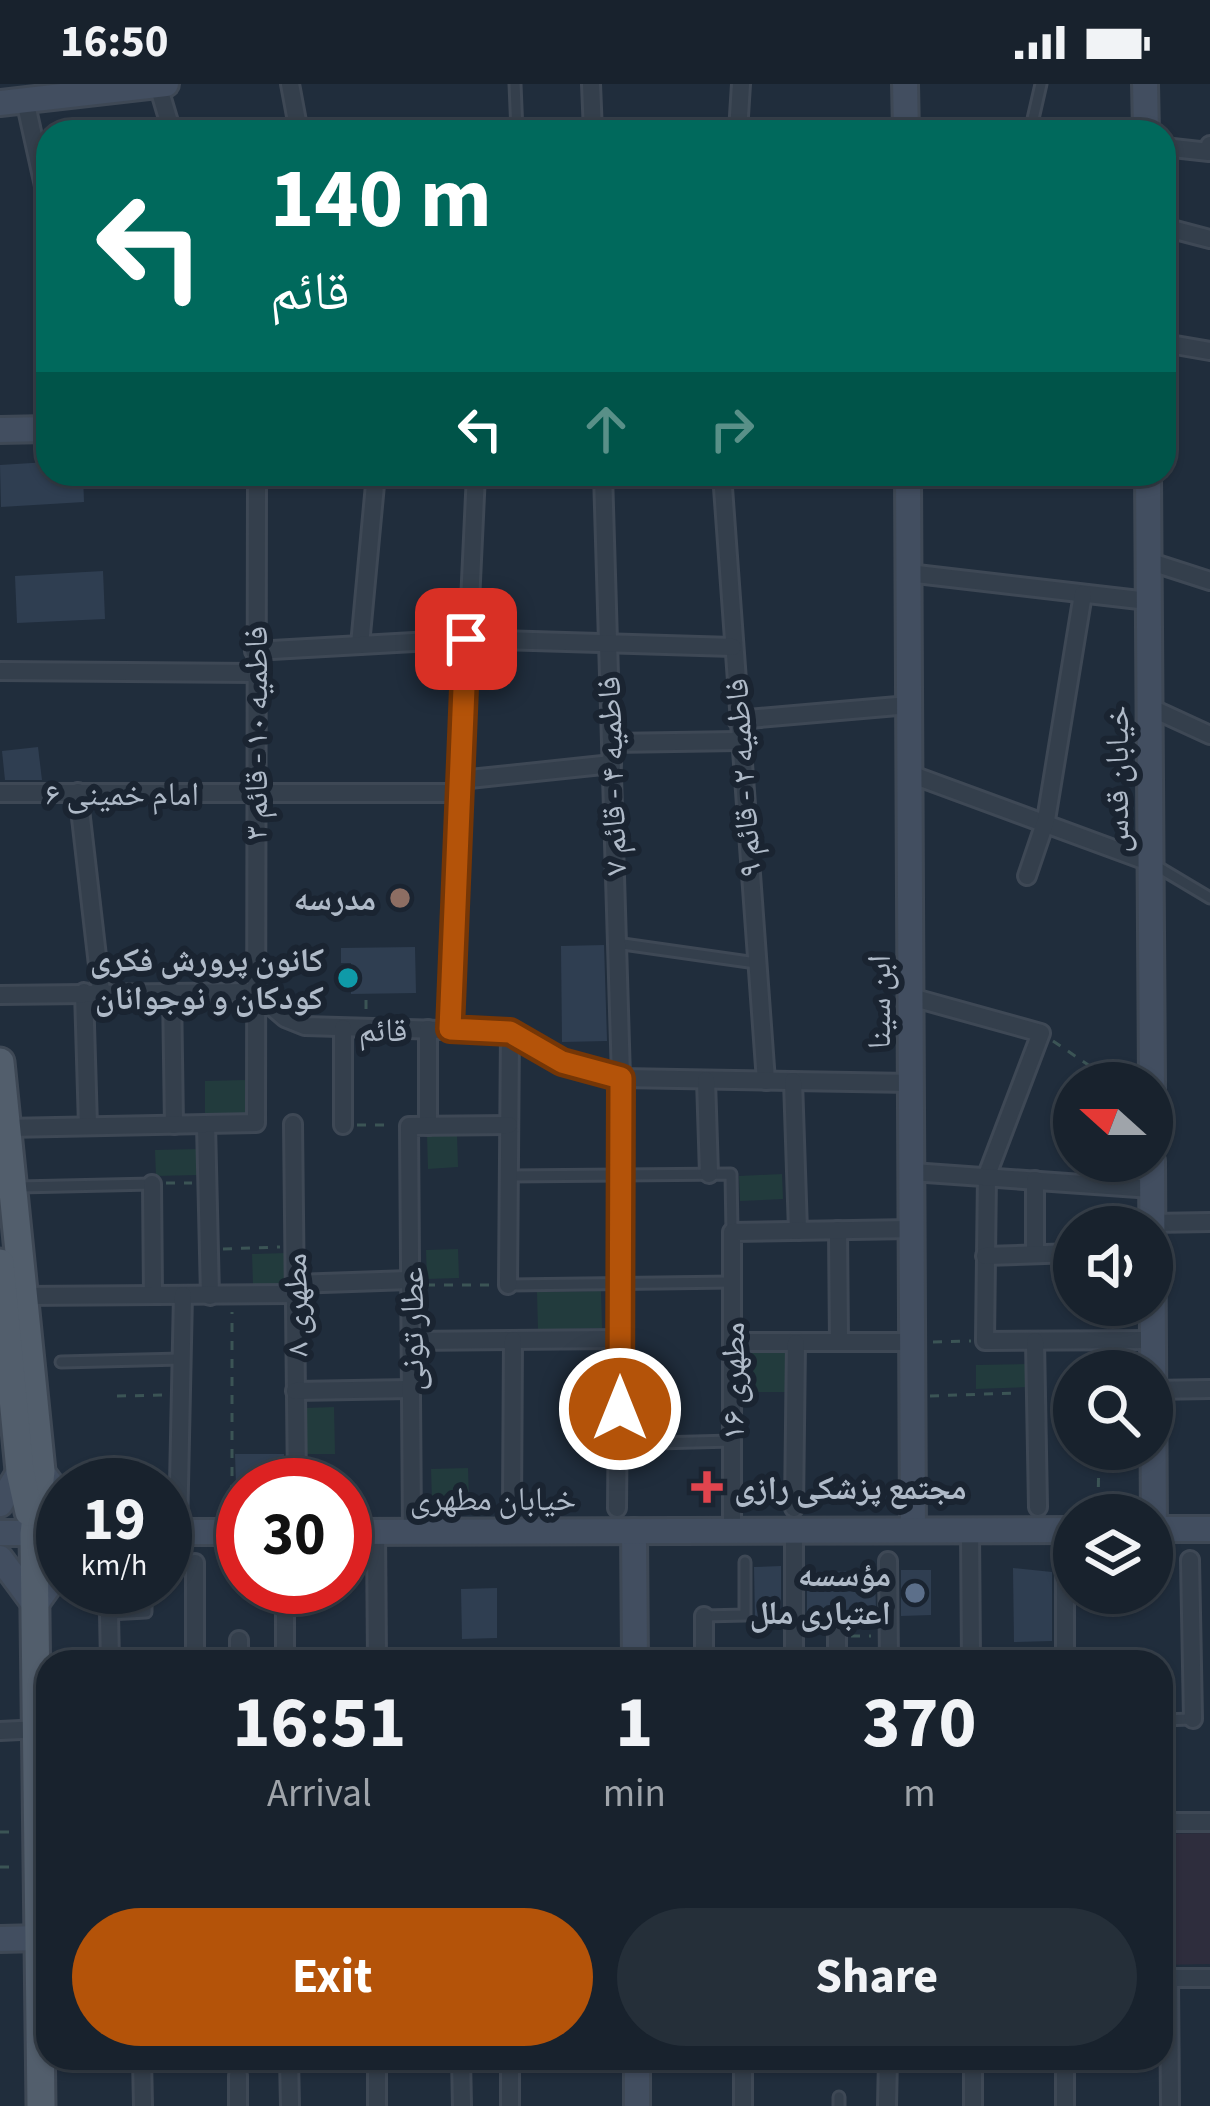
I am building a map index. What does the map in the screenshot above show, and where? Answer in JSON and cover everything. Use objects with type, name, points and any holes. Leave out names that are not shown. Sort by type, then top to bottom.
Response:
[{"type":"main road","points":[[0,1062],[23,1296],[21,1376]]},
{"type":"main road","points":[[0,1263],[21,1376],[31,1471],[38,1650]]},
{"type":"main road","points":[[41,2070],[41,2106]]},
{"type":"street","points":[[36,169],[13,101],[162,84],[170,120]]},
{"type":"street","points":[[290,84],[297,120]]},
{"type":"street","points":[[591,84],[592,120]]},
{"type":"street","points":[[739,120],[741,84]]},
{"type":"street","points":[[905,84],[906,120]]},
{"type":"street","points":[[1145,84],[1146,120]]},
{"type":"street","points":[[1176,148],[1209,152],[1210,145]]},
{"type":"street","points":[[1176,229],[1210,239]]},
{"type":"street","points":[[1176,346],[1210,351]]},
{"type":"street","points":[[0,430],[36,430]]},
{"type":"street","name":"فاطمیه ۱۰ - قائم ۳","points":[[206,1124],[256,1123],[257,486]]},
{"type":"street","points":[[360,645],[375,486]]},
{"type":"street","points":[[450,1029],[475,486]]},
{"type":"street","name":"فاطمیه ۴ - قائم ۷","points":[[604,486],[621,1078],[616,1508]]},
{"type":"street","name":"فاطمیه ۲ - قائم ۹","points":[[723,486],[736,720],[766,1081]]},
{"type":"street","name":"ابن سینا","points":[[908,486],[913,1529]]},
{"type":"street","name":"خیابان قدس","points":[[1148,486],[1152,1062]]},
{"type":"street","points":[[1148,561],[1210,581]]},
{"type":"street","points":[[908,573],[1148,602]]},
{"type":"street","points":[[1027,876],[1046,820],[1083,594]]},
{"type":"street","points":[[254,651],[466,639],[733,647]]},
{"type":"street","points":[[0,671],[254,673]]},
{"type":"street","points":[[736,720],[909,705]]},
{"type":"street","points":[[1148,707],[1210,735]]},
{"type":"street","points":[[612,742],[738,742]]},
{"type":"street","name":"امام خمینی ۶","points":[[0,793],[460,786],[612,764]]},
{"type":"street","points":[[910,774],[1046,820],[1149,862]]},
{"type":"street","points":[[78,792],[93,992],[88,1126]]},
{"type":"street","points":[[172,991],[174,1125]]},
{"type":"street","name":"قائم","points":[[0,995],[255,992],[285,1018],[343,1028],[510,1032],[562,1062],[621,1078],[911,1083]]},
{"type":"street","points":[[911,997],[1041,1033],[987,1175],[985,1341],[1153,1340]]},
{"type":"street","points":[[343,1028],[343,1125]]},
{"type":"street","name":"عطار تونی","points":[[412,1532],[410,1283],[428,1029]]},
{"type":"street","points":[[508,1285],[510,1032]]},
{"type":"street","points":[[706,1080],[709,1174]]},
{"type":"street","points":[[793,1081],[798,1231]]},
{"type":"street","points":[[6,1128],[206,1124],[210,1296]]},
{"type":"street","name":"مطهری ۸","points":[[293,1124],[297,1458]]},
{"type":"street","points":[[418,1126],[509,1125]]},
{"type":"street","points":[[912,1172],[1152,1189]]},
{"type":"street","points":[[1035,1180],[1035,1254]]},
{"type":"street","points":[[1152,1182],[1152,1206]]},
{"type":"street","points":[[152,1184],[153,1295]]},
{"type":"street","points":[[1173,1223],[1210,1222]]},
{"type":"street","points":[[732,1232],[912,1228]]},
{"type":"street","points":[[838,1230],[839,1342]]},
{"type":"street","name":"مطهری ۱۶","points":[[732,1232],[732,1530]]},
{"type":"street","points":[[985,1256],[1053,1254]]},
{"type":"street","points":[[23,1296],[210,1296],[410,1283]]},
{"type":"street","points":[[176,1458],[183,1295]]},
{"type":"street","points":[[1153,1326],[1153,1350]]},
{"type":"street","points":[[411,1341],[620,1339]]},
{"type":"street","points":[[512,1508],[513,1340]]},
{"type":"street","points":[[1035,1341],[1038,1507]]},
{"type":"street","points":[[732,1342],[913,1342]]},
{"type":"street","points":[[794,1650],[796,1343]]},
{"type":"street","points":[[296,1391],[411,1389]]},
{"type":"street","points":[[1173,1390],[1210,1389]]},
{"type":"street","points":[[0,1504],[31,1471],[36,1476]]},
{"type":"street","name":"خیابان مطهری","points":[[372,1532],[732,1530],[794,1519],[913,1529],[1053,1530]]},
{"type":"street","points":[[970,1529],[971,1650]]},
{"type":"street","points":[[1173,1529],[1210,1529]]},
{"type":"street","points":[[634,1531],[635,1650]]},
{"type":"street","points":[[376,1532],[377,1650]]},
{"type":"street","points":[[0,1533],[34,1534]]},
{"type":"street","points":[[0,1558],[35,1605]]},
{"type":"street","points":[[1190,1560],[1192,1719]]},
{"type":"street","points":[[889,1561],[889,1650]]},
{"type":"street","points":[[195,1563],[195,1650]]},
{"type":"street","points":[[110,1614],[110,1650]]},
{"type":"street","points":[[285,1614],[285,1650]]},
{"type":"street","points":[[1065,1650],[1066,1614]]},
{"type":"street","points":[[704,1616],[704,1650]]},
{"type":"street","points":[[837,1636],[837,1650]]},
{"type":"street","points":[[239,1640],[239,1650]]},
{"type":"street","points":[[0,1731],[36,1729]]},
{"type":"street","points":[[1173,1822],[1210,1822]]},
{"type":"street","points":[[0,1939],[36,1938]]},
{"type":"street","points":[[1173,1978],[1210,1978]]},
{"type":"street","points":[[142,2070],[143,2106]]},
{"type":"street","points":[[289,2070],[290,2106]]},
{"type":"street","points":[[377,2070],[377,2106]]},
{"type":"street","points":[[461,2070],[462,2106]]},
{"type":"street","points":[[510,2070],[510,2106]]},
{"type":"street","points":[[637,2070],[637,2106]]},
{"type":"street","points":[[742,2070],[743,2106]]},
{"type":"street","points":[[887,2106],[888,2070]]},
{"type":"street","points":[[973,2070],[973,2106]]},
{"type":"street","points":[[1064,2106],[1065,2070]]},
{"type":"street","points":[[1169,2070],[1170,2106]]},
{"type":"street","points":[[238,2076],[238,2106]]},
{"type":"lane","points":[[515,84],[516,120]]},
{"type":"lane","points":[[1033,120],[1041,84]]},
{"type":"lane","points":[[1149,862],[1210,898]]},
{"type":"lane","points":[[616,943],[756,963]]},
{"type":"lane","points":[[509,1176],[731,1174],[732,1232]]},
{"type":"lane","points":[[13,1187],[152,1184]]},
{"type":"lane","points":[[508,1285],[732,1282]]},
{"type":"lane","points":[[61,1362],[181,1359]]},
{"type":"lane","points":[[620,1444],[732,1441]]},
{"type":"lane","points":[[704,1616],[745,1615],[745,1562]]},
{"type":"lane","points":[[1173,1720],[1192,1719]]},
{"type":"path","points":[[1041,1033],[1084,1062]]},
{"type":"path","points":[[152,1184],[207,1182]]},
{"type":"path","points":[[209,1249],[294,1246]]},
{"type":"path","points":[[410,1283],[508,1285]]},
{"type":"path","points":[[232,1295],[235,1458]]},
{"type":"path","points":[[913,1342],[985,1341]]},
{"type":"path","points":[[913,1396],[1036,1392]]},
{"type":"path","points":[[117,1396],[180,1395]]},
{"type":"path","points":[[837,1636],[889,1636]]},
{"type":"path","points":[[0,1832],[13,1832]]},
{"type":"path","points":[[0,1867],[13,1867]]},
{"type":"shaded area","points":[[1210,1833],[1210,1964],[1173,1965],[1173,1834]]},
{"type":"green space","points":[[245,1080],[245,1115],[205,1116],[205,1081]]},
{"type":"green space","points":[[457,1134],[458,1167],[428,1169],[427,1135]]},
{"type":"green space","points":[[198,1149],[198,1175],[156,1176],[155,1150]]},
{"type":"green space","points":[[782,1174],[783,1199],[740,1201],[739,1176]]},
{"type":"green space","points":[[458,1249],[459,1278],[427,1279],[426,1250]]},
{"type":"green space","points":[[286,1253],[287,1284],[253,1285],[252,1254]]},
{"type":"green space","points":[[601,1291],[602,1328],[538,1330],[537,1292]]},
{"type":"green space","points":[[752,1352],[790,1352],[790,1392],[752,1392]]},
{"type":"green space","points":[[1027,1364],[1028,1387],[976,1389],[976,1365]]},
{"type":"green space","points":[[334,1407],[335,1454],[306,1454],[305,1408]]},
{"type":"green space","points":[[468,1468],[469,1500],[432,1501],[431,1469]]},
{"type":"building","points":[[36,463],[36,486],[83,486],[84,502],[1,507],[0,465]]},
{"type":"building","points":[[103,571],[105,619],[17,623],[15,576]]},
{"type":"building","points":[[38,747],[42,780],[5,780],[2,751]]},
{"type":"building","points":[[604,945],[607,1041],[562,1042],[561,946]]},
{"type":"building","points":[[415,947],[416,993],[351,994],[351,963],[341,963],[341,948]]},
{"type":"building","points":[[235,1454],[284,1454],[284,1458],[235,1458]]},
{"type":"building","points":[[781,1566],[781,1620],[755,1620],[754,1567]]},
{"type":"building","points":[[1013,1568],[1052,1572],[1052,1641],[1014,1642]]},
{"type":"building","name":"مؤسسه اعتباری ملل","points":[[901,1570],[931,1570],[931,1615],[901,1616]]},
{"type":"building","points":[[875,1571],[876,1611],[807,1612],[807,1572]]},
{"type":"building","points":[[497,1588],[497,1638],[462,1639],[461,1589]]},
{"type":"place","name":"مدرسه","points":[[400,898]]},
{"type":"place","name":"کانون پرورش فکری کودکان و نوجوانان","points":[[348,978]]},
{"type":"place","name":"مجتمع پزشکی رازی","points":[[707,1487]]},
{"type":"place","name":"مؤسسه اعتباری ملل","points":[[915,1593]]},
{"type":"route","points":[[466,639],[450,1029],[510,1032],[562,1062],[621,1078],[620,1409]]}]
